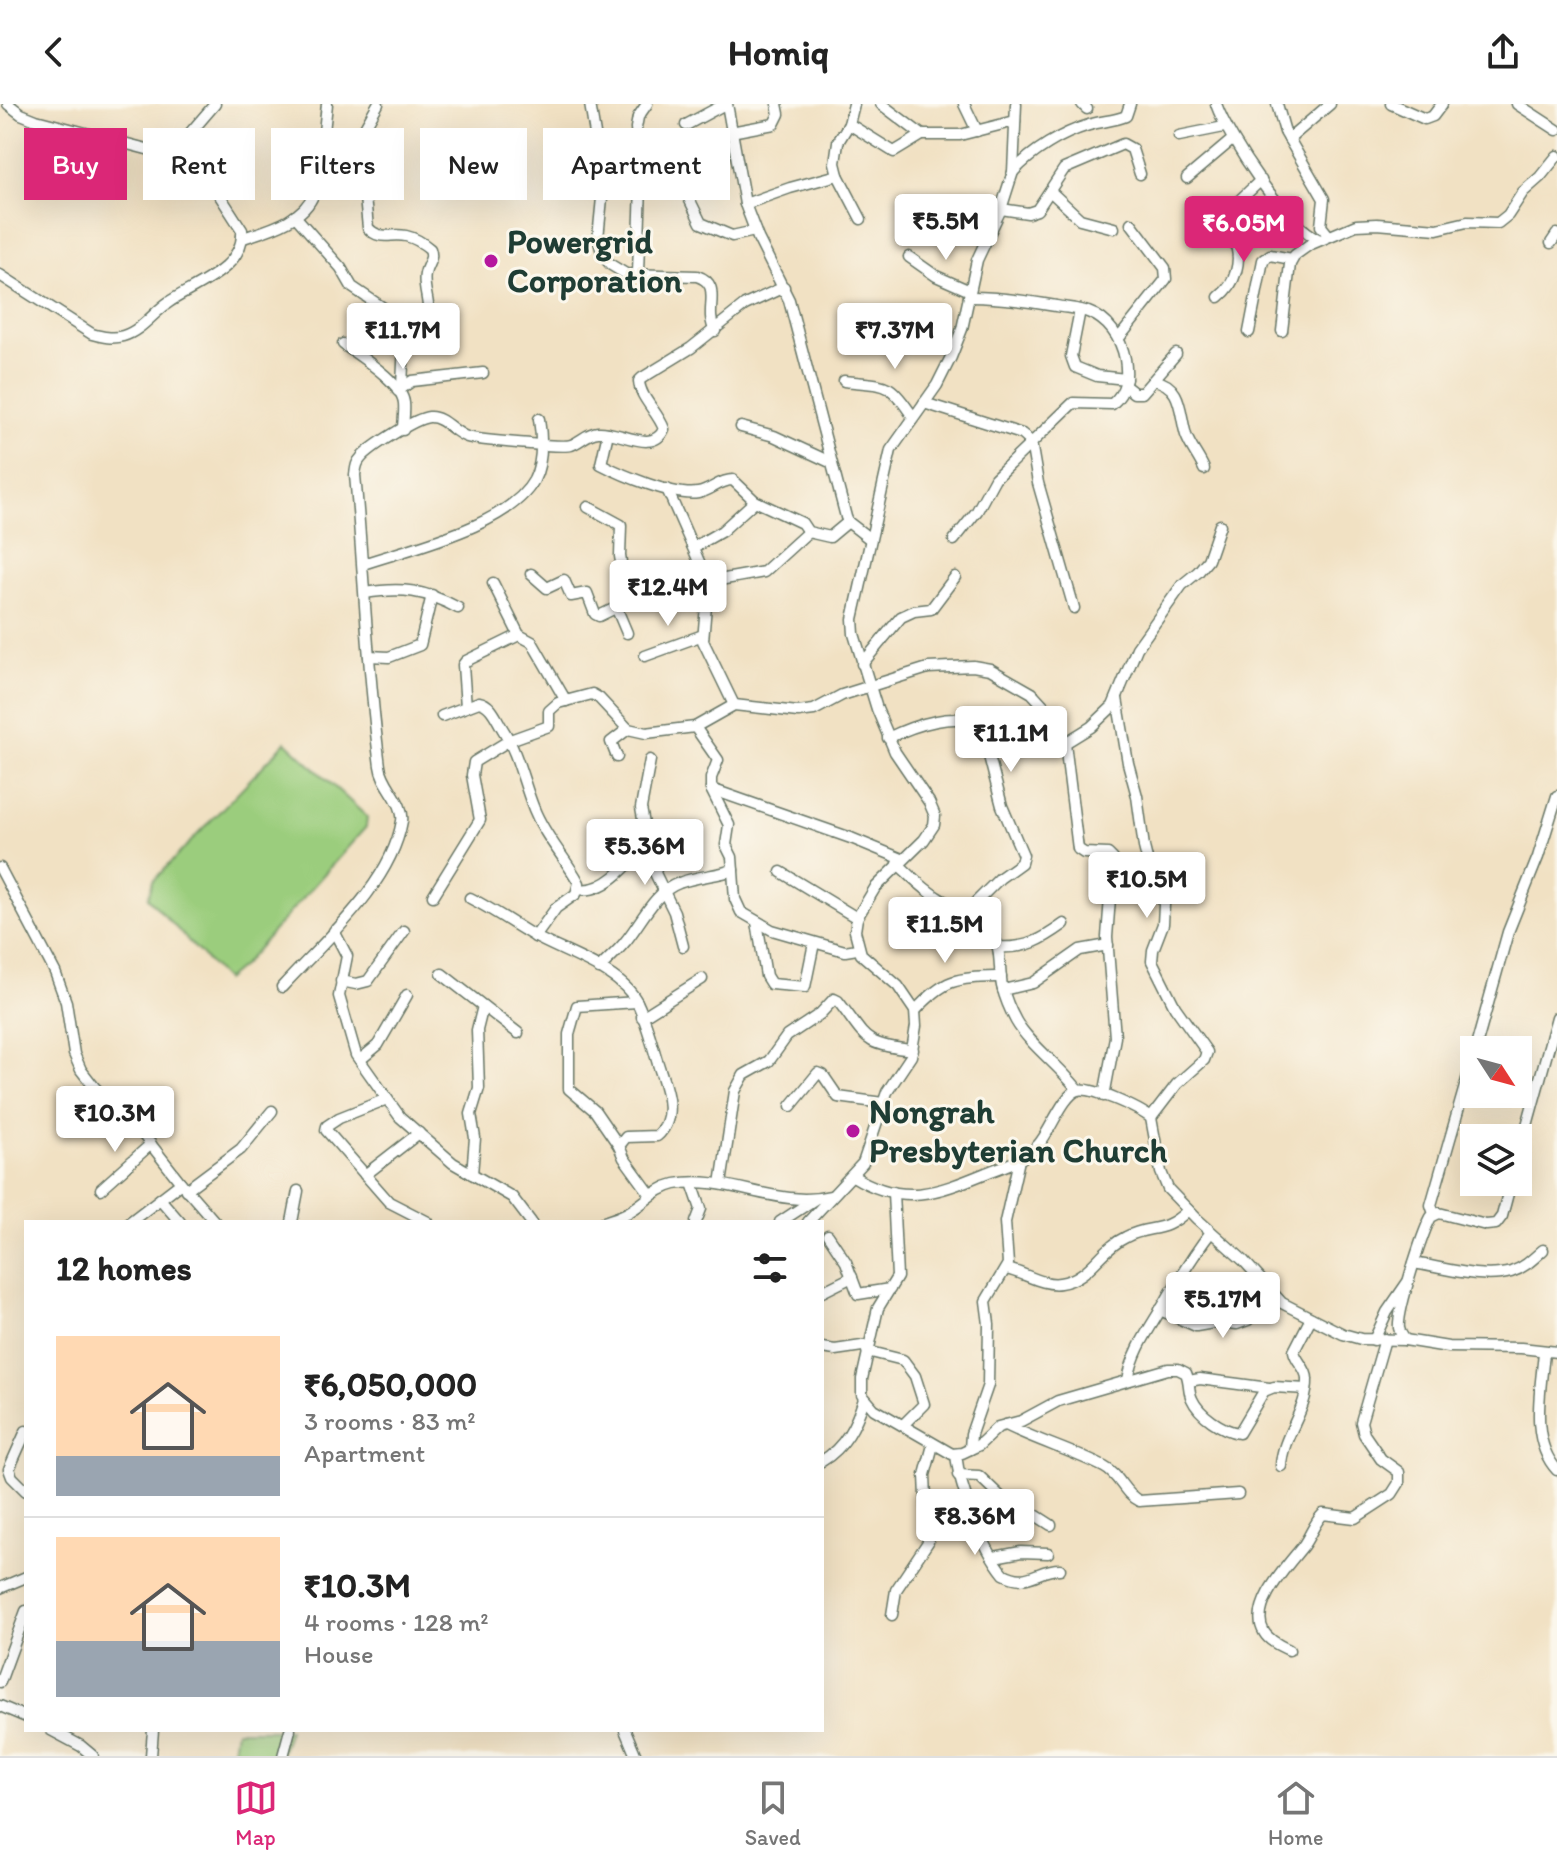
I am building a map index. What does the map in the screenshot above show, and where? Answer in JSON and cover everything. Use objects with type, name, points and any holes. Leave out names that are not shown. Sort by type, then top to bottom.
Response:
[{"type":"street","points":[[8,104],[36,120],[143,147]]},
{"type":"street","points":[[194,128],[215,104]]},
{"type":"street","points":[[324,128],[327,104]]},
{"type":"street","points":[[378,104],[355,145],[381,173],[365,197],[368,228],[381,236],[403,235],[416,239],[432,252],[425,275],[429,316],[414,327]]},
{"type":"street","points":[[590,104],[601,170],[600,249],[611,265],[626,274],[697,276],[706,279],[712,290],[709,314],[715,331]]},
{"type":"street","points":[[638,273],[641,185],[636,128],[638,117],[647,104]]},
{"type":"street","points":[[686,125],[726,104],[745,204],[755,231],[784,287],[848,522],[870,539]]},
{"type":"street","points":[[731,132],[774,124],[779,114],[777,104]]},
{"type":"street","points":[[854,104],[849,124],[835,150],[838,175],[861,219]]},
{"type":"street","points":[[881,104],[922,135]]},
{"type":"street","points":[[964,104],[977,131]]},
{"type":"street","points":[[810,1220],[853,1176],[868,1155],[892,1081],[907,1064],[913,1050],[917,1019],[915,1011],[898,986],[857,949],[855,939],[857,918],[875,888],[931,832],[935,816],[888,738],[862,664],[853,619],[891,450],[937,385],[957,342],[981,249],[1001,209],[1013,172],[1016,104]]},
{"type":"street","points":[[1013,172],[1026,158],[1064,135],[1088,125],[1126,116],[1130,104]]},
{"type":"street","points":[[1216,104],[1224,127],[1261,180],[1305,232],[1324,238]]},
{"type":"street","points":[[1277,104],[1289,139],[1324,199],[1321,226],[1324,238]]},
{"type":"street","points":[[1289,139],[1330,104]]},
{"type":"street","points":[[1391,104],[1425,119],[1433,116],[1442,104]]},
{"type":"street","points":[[1517,104],[1555,126]]},
{"type":"street","points":[[1538,104],[1539,118]]},
{"type":"street","points":[[849,124],[891,152],[922,135],[960,135],[1015,121]]},
{"type":"street","points":[[1179,136],[1224,127]]},
{"type":"street","points":[[1187,178],[1232,140]]},
{"type":"street","points":[[1001,209],[1028,213],[1037,210],[1064,169],[1123,144],[1132,149],[1140,174]]},
{"type":"street","points":[[1282,331],[1292,259],[1309,245],[1364,224],[1437,229],[1467,222],[1498,223],[1557,156]]},
{"type":"street","points":[[745,204],[838,175]]},
{"type":"street","points":[[1219,297],[1232,281],[1237,260],[1234,240],[1222,224],[1223,216],[1261,180]]},
{"type":"street","points":[[1050,191],[1080,219],[1114,228]]},
{"type":"street","points":[[223,200],[242,230],[243,238]]},
{"type":"street","points":[[0,275],[92,334],[106,338],[122,336],[131,333],[170,301],[218,274],[243,238],[277,227],[295,216],[309,200]]},
{"type":"street","points":[[690,200],[701,223],[732,236],[755,231]]},
{"type":"street","points":[[295,216],[341,268],[356,292],[414,327]]},
{"type":"street","points":[[1119,338],[1166,279],[1165,268],[1131,223]]},
{"type":"street","points":[[1249,332],[1263,260],[1270,255],[1292,259]]},
{"type":"street","points":[[909,257],[969,294],[1089,312],[1102,320],[1119,338],[1127,369],[1126,382],[1112,404],[1073,403],[1031,442],[995,478],[977,511],[954,540]]},
{"type":"street","points":[[282,987],[384,870],[402,823],[400,809],[381,772],[355,475],[362,457],[403,430],[433,417],[469,438],[566,447],[592,433],[646,441],[660,437],[664,429],[662,423],[640,389],[639,381],[715,331],[745,305],[784,287]]},
{"type":"street","points":[[1080,310],[1071,356],[1075,367],[1097,376],[1126,382],[1140,394],[1176,354]]},
{"type":"street","points":[[403,430],[404,403],[400,389],[404,341],[413,334],[414,327]]},
{"type":"street","points":[[343,344],[400,389]]},
{"type":"street","points":[[400,389],[412,381],[483,373]]},
{"type":"street","points":[[1154,380],[1168,384],[1175,392],[1189,441],[1204,469]]},
{"type":"street","points":[[844,381],[888,386],[896,392],[913,417]]},
{"type":"street","points":[[924,403],[1022,434],[1031,442],[1038,483],[1074,608]]},
{"type":"street","points":[[363,564],[469,529],[496,515],[526,491],[534,480],[542,443],[539,419]]},
{"type":"street","points":[[741,427],[774,436],[830,462]]},
{"type":"street","points":[[608,433],[601,464],[667,489],[697,493],[733,480],[755,501],[802,523],[808,532],[830,537],[848,522]]},
{"type":"street","points":[[667,489],[708,582],[703,635],[710,658],[734,705]]},
{"type":"street","points":[[694,547],[722,531],[755,501]]},
{"type":"street","points":[[588,507],[621,525],[620,556],[627,601]]},
{"type":"street","points":[[1065,743],[1100,721],[1117,698],[1137,648],[1182,585],[1208,560],[1220,525]]},
{"type":"street","points":[[531,574],[547,588],[564,580],[571,596],[587,593],[597,616],[627,601],[764,572],[808,532]]},
{"type":"street","points":[[862,664],[895,622],[908,613],[931,609],[955,577]]},
{"type":"street","points":[[493,583],[519,635],[532,642],[566,701]]},
{"type":"street","points":[[365,593],[396,589],[432,595],[458,608]]},
{"type":"street","points":[[369,656],[389,657],[420,645],[432,595]]},
{"type":"street","points":[[616,607],[627,633]]},
{"type":"street","points":[[466,707],[463,665],[519,635]]},
{"type":"street","points":[[645,656],[703,635]]},
{"type":"street","points":[[433,896],[480,820],[472,775],[474,762],[510,740],[549,726],[551,708],[566,701],[592,694],[628,729],[646,733],[695,727],[734,705],[806,712],[842,695],[928,668],[973,666],[990,669],[1039,699],[1054,717],[1065,743],[1078,849],[1084,853],[1108,854],[1113,859],[1108,945],[1115,1020],[1113,1051],[1104,1096]]},
{"type":"street","points":[[1117,698],[1144,847],[1160,882],[1164,905],[1163,924],[1152,961],[1175,1007],[1207,1052],[1204,1060],[1177,1084],[1151,1118]]},
{"type":"street","points":[[442,716],[484,702],[510,740],[534,810],[548,838],[567,861],[579,889]]},
{"type":"street","points":[[888,738],[913,725],[931,722],[969,721],[982,729],[1002,806],[1023,855],[1021,863],[1000,878],[967,911]]},
{"type":"street","points":[[695,727],[718,760],[711,778],[711,789],[729,825],[725,842],[732,857],[736,904],[741,912],[772,930],[845,951],[857,949]]},
{"type":"street","points":[[617,757],[611,742],[628,729]]},
{"type":"street","points":[[647,841],[641,808],[650,760]]},
{"type":"street","points":[[711,789],[851,838],[900,861],[926,890],[946,903],[967,911],[990,929],[998,947],[1003,990],[1021,1029],[1078,1090],[1135,1107],[1151,1118],[1164,1183],[1288,1307],[1343,1334],[1448,1347],[1557,1352]]},
{"type":"street","points":[[1480,1036],[1508,932],[1538,857],[1557,796]]},
{"type":"street","points":[[535,937],[556,908],[579,889],[591,890],[614,876],[647,841],[662,840],[670,849],[655,869],[674,912],[683,946]]},
{"type":"street","points":[[0,868],[55,972],[66,1002],[74,1054],[81,1070],[151,1144],[213,1220]]},
{"type":"street","points":[[599,969],[664,892],[677,883],[733,870]]},
{"type":"street","points":[[781,872],[857,918]]},
{"type":"street","points":[[470,898],[535,937],[599,969],[622,985],[637,1002],[668,1096],[668,1115],[666,1125],[657,1136],[626,1137],[619,1146]]},
{"type":"street","points":[[757,922],[767,981],[771,984],[805,987],[814,943]]},
{"type":"street","points":[[998,947],[1025,947],[1040,941],[1064,924]]},
{"type":"street","points":[[334,931],[347,956],[341,981],[340,1007],[360,1060],[400,1117],[453,1163],[512,1197],[529,1220]]},
{"type":"street","points":[[341,981],[356,984],[368,981],[404,931]]},
{"type":"street","points":[[1003,990],[1033,983],[1080,950],[1108,945]]},
{"type":"street","points":[[442,974],[518,1033]]},
{"type":"street","points":[[915,1011],[949,981],[1001,977]]},
{"type":"street","points":[[642,1017],[702,979]]},
{"type":"street","points":[[360,1060],[378,1045],[407,995]]},
{"type":"street","points":[[721,1184],[735,1091],[740,1080],[769,1061],[787,1036],[820,1014],[829,1002],[834,999],[838,1001],[863,1036],[874,1044],[913,1050]]},
{"type":"street","points":[[637,1002],[577,1006],[569,1034],[569,1089],[595,1111],[651,1195]]},
{"type":"street","points":[[472,1174],[475,1138],[471,1114],[479,1088],[477,1030],[483,1006]]},
{"type":"street","points":[[1528,1124],[1557,1017]]},
{"type":"street","points":[[791,1106],[818,1073],[823,1075],[838,1097],[883,1103]]},
{"type":"street","points":[[853,1176],[872,1187],[893,1192],[944,1191],[1019,1160],[1041,1143],[1067,1099],[1078,1090]]},
{"type":"street","points":[[387,1099],[327,1126],[331,1138],[389,1202],[424,1220]]},
{"type":"street","points":[[1405,1340],[1399,1323],[1408,1282],[1434,1214],[1431,1205],[1460,1105]]},
{"type":"street","points":[[133,1220],[160,1199],[241,1149],[272,1111]]},
{"type":"street","points":[[365,1175],[419,1133]]},
{"type":"street","points":[[101,1189],[151,1144]]},
{"type":"street","points":[[970,1449],[973,1427],[988,1385],[989,1324],[986,1301],[1009,1259],[1005,1222],[1019,1160]]},
{"type":"street","points":[[692,1183],[701,1209],[697,1220]]},
{"type":"street","points":[[610,1220],[626,1214],[665,1187],[692,1183],[721,1184],[781,1198],[831,1196]]},
{"type":"street","points":[[292,1220],[298,1191]]},
{"type":"street","points":[[824,1460],[837,1450],[848,1435],[864,1399],[862,1379],[878,1308],[898,1271],[893,1192]]},
{"type":"street","points":[[1434,1214],[1486,1225],[1496,1224],[1502,1216],[1507,1196]]},
{"type":"street","points":[[160,1199],[178,1220]]},
{"type":"street","points":[[783,1220],[816,1199]]},
{"type":"street","points":[[1006,1269],[1051,1284],[1070,1281],[1084,1275],[1122,1239],[1171,1225],[1188,1210]]},
{"type":"street","points":[[1128,1380],[1134,1354],[1186,1265],[1211,1232]]},
{"type":"street","points":[[828,1235],[840,1251],[856,1292],[861,1295],[890,1289]]},
{"type":"street","points":[[1414,1263],[1496,1274],[1520,1268],[1543,1250]]},
{"type":"street","points":[[824,1291],[852,1277]]},
{"type":"street","points":[[1289,1650],[1268,1637],[1261,1623],[1266,1599],[1280,1573],[1301,1549],[1323,1514],[1355,1518],[1388,1499],[1399,1483],[1399,1472],[1381,1459],[1364,1434],[1361,1422],[1387,1312],[1408,1282]]},
{"type":"street","points":[[1160,1310],[1196,1326],[1219,1322],[1242,1324],[1273,1295]]},
{"type":"street","points":[[1281,1466],[1281,1452],[1306,1389],[1306,1372],[1295,1358],[1294,1351],[1311,1318]]},
{"type":"street","points":[[824,1348],[868,1348],[903,1360],[915,1376],[924,1404],[903,1425]]},
{"type":"street","points":[[1544,1352],[1541,1437],[1545,1455],[1557,1470]]},
{"type":"street","points":[[864,1399],[874,1409],[933,1445],[956,1455],[979,1445],[998,1427],[1021,1421],[1058,1401],[1168,1369],[1186,1373],[1193,1402],[1219,1425],[1235,1433],[1242,1430],[1260,1394],[1269,1388]]},
{"type":"street","points":[[1189,1381],[1200,1379],[1269,1388],[1306,1389]]},
{"type":"street","points":[[1006,1425],[1104,1467],[1120,1480],[1130,1496],[1139,1501],[1238,1494]]},
{"type":"street","points":[[24,1435],[9,1469],[24,1489]]},
{"type":"street","points":[[892,1615],[896,1590],[928,1542],[925,1475],[933,1445]]},
{"type":"street","points":[[956,1455],[958,1475],[968,1504],[1004,1574],[1029,1579],[1046,1570],[1060,1569]]},
{"type":"street","points":[[958,1475],[979,1476],[1002,1498],[1015,1502],[1051,1525]]},
{"type":"street","points":[[994,1557],[1021,1552],[1048,1553]]},
{"type":"street","points":[[0,1588],[24,1578]]},
{"type":"street","points":[[0,1682],[24,1616]]},
{"type":"street","points":[[0,1706],[24,1716]]},
{"type":"street","points":[[58,1732],[93,1756]]},
{"type":"street","points":[[151,1756],[153,1732]]},
{"type":"street","points":[[283,1756],[289,1732]]},
{"type":"street","points":[[626,1732],[636,1756]]},
{"type":"green space","points":[[286,742],[367,817],[366,827],[243,965],[225,980],[148,898],[153,881]]},
{"type":"green space","points":[[236,1732],[288,1732],[280,1756],[232,1756]]},
{"type":"place","name":"Powergrid Corporation","points":[[491,261]]},
{"type":"place","name":"Nongrah Presbyterian Church","points":[[853,1131]]}]
